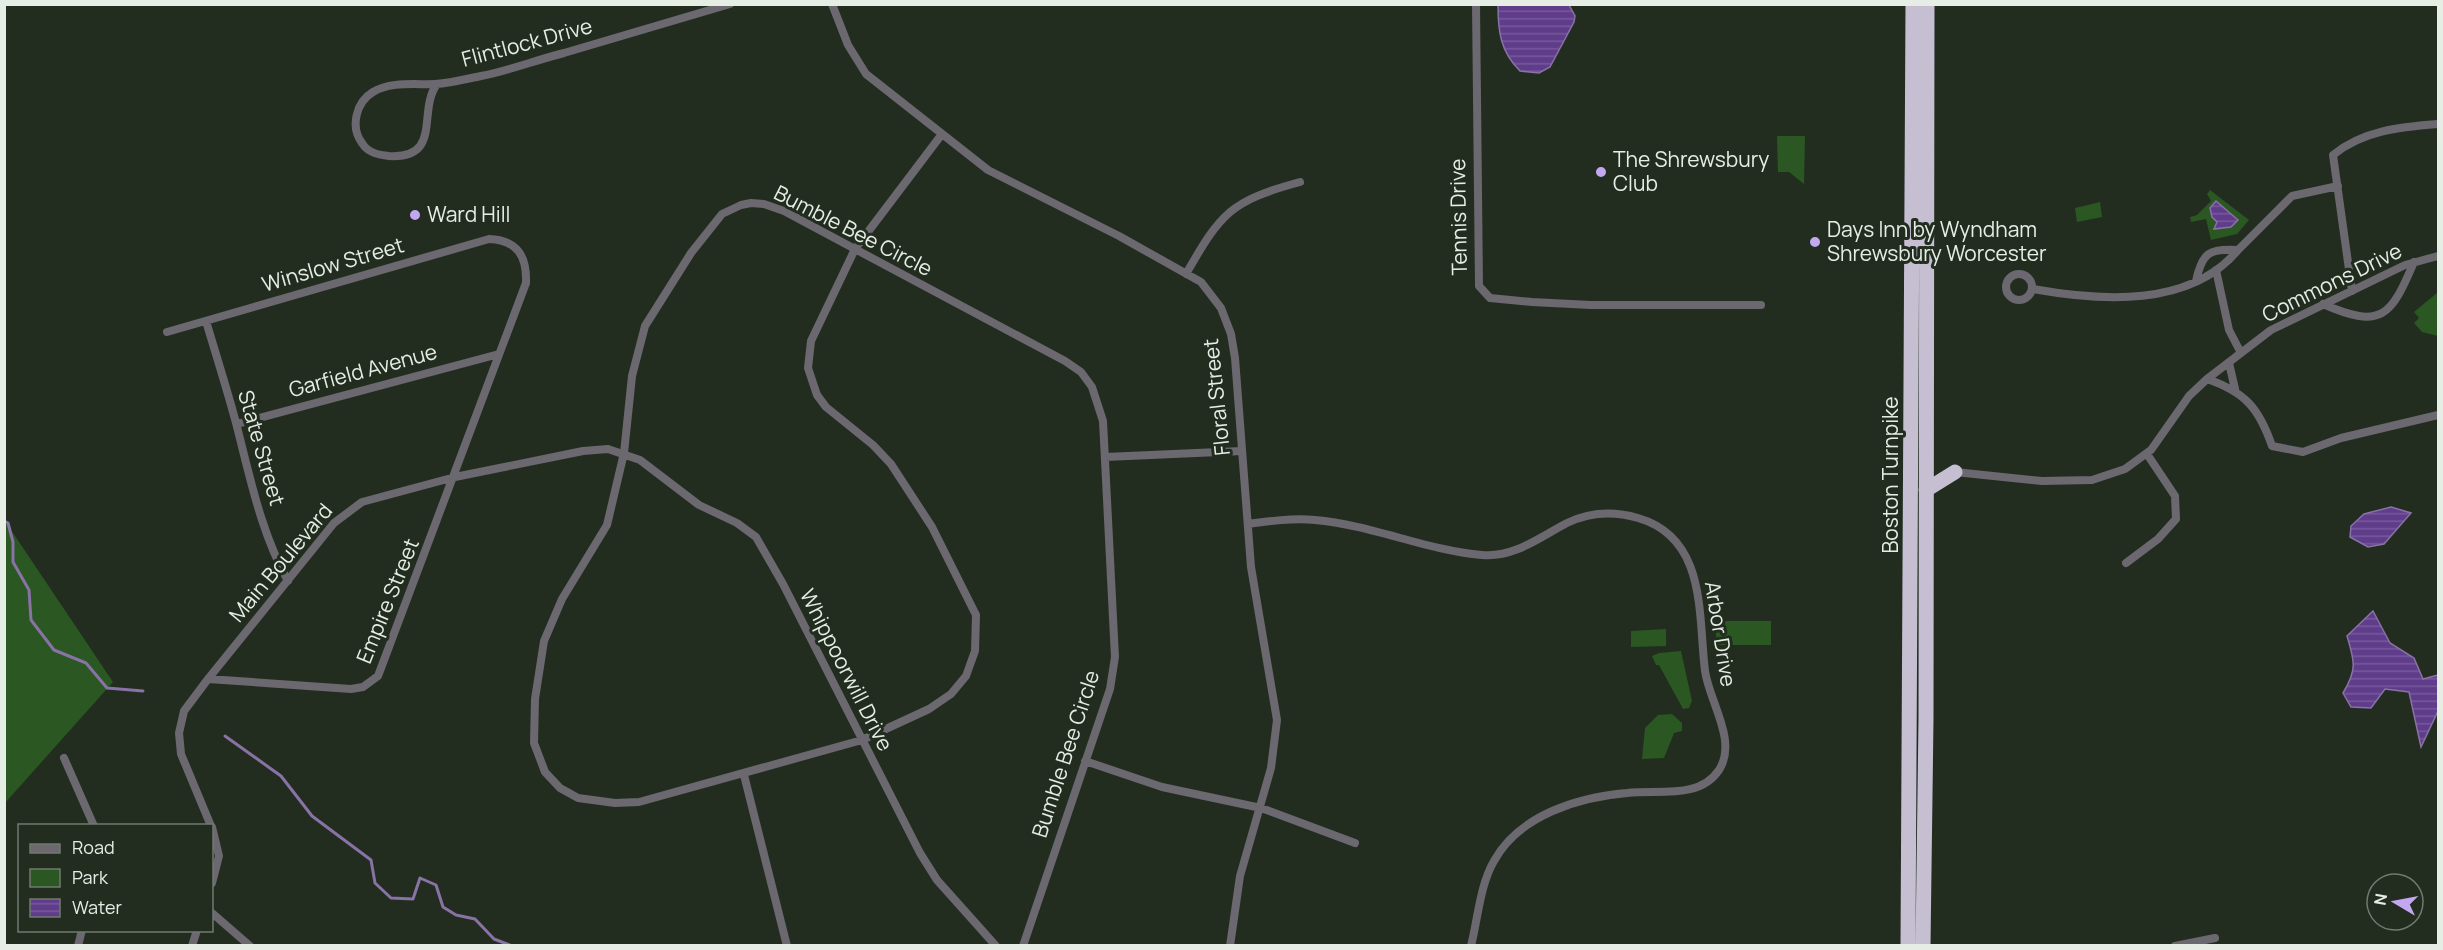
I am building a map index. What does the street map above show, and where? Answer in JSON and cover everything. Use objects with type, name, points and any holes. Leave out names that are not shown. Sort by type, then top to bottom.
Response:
[{"type":"highway","name":"Boston Turnpike","points":[[1908,945],[1913,4]]},
{"type":"highway","name":"Boston Turnpike","points":[[1923,945],[1927,4]]},
{"type":"highway","points":[[1926,457],[1955,472]]},
{"type":"highway","points":[[1926,490],[1955,472]]},
{"type":"street","name":"Flintlock Drive","points":[[436,84],[429,96],[426,135],[414,151],[399,157],[383,156],[366,148],[355,126],[356,117],[363,100],[373,92],[387,87],[436,84],[482,76],[730,4]]},
{"type":"street","name":"Floral Street","points":[[832,4],[848,45],[866,74],[988,170],[1119,236],[1186,274],[1208,289],[1221,308],[1231,334],[1258,618],[1276,720],[1275,751],[1261,808],[1240,876],[1230,945]]},
{"type":"street","name":"Tennis Drive","points":[[1476,4],[1479,286],[1487,296],[1502,300],[1591,305],[1761,305]]},
{"type":"street","points":[[2352,291],[2333,155],[2345,145],[2368,134],[2439,124]]},
{"type":"street","name":"Bumble Bee Circle","points":[[942,134],[855,249],[811,341],[808,368],[817,395],[826,408],[873,445],[899,476],[932,527],[976,620],[975,651],[961,684],[928,709],[862,740],[744,775],[639,802],[594,802],[560,788],[545,772],[536,753],[535,699],[544,641],[562,599],[607,525],[624,453],[632,376],[645,326],[691,253],[723,214],[741,205],[764,204],[784,211],[855,249],[1081,372],[1092,387],[1099,405],[1105,457],[1115,657],[1110,689],[1023,945]]},
{"type":"street","points":[[1186,274],[1211,230],[1228,211],[1255,196],[1300,182]]},
{"type":"street","points":[[2033,289],[2060,294],[2135,297],[2168,291],[2196,281],[2216,270],[2292,196],[2338,186]]},
{"type":"street","name":"Winslow Street","points":[[167,332],[413,260],[497,239],[518,249],[527,267],[526,283],[455,477]]},
{"type":"street","points":[[2196,281],[2199,264],[2205,255],[2216,250],[2238,250]]},
{"type":"street","name":"Commons Drive","points":[[1955,472],[2042,481],[2092,480],[2125,469],[2147,454],[2163,436],[2189,396],[2207,379],[2271,330],[2414,262],[2439,256]]},
{"type":"street","points":[[2323,304],[2351,315],[2380,315],[2395,304],[2414,262]]},
{"type":"street","points":[[2216,270],[2229,330],[2241,353]]},
{"type":"street","name":"State Street","points":[[206,321],[237,424],[249,481],[278,562],[288,581]]},
{"type":"street","name":"Garfield Avenue","points":[[237,424],[499,354]]},
{"type":"street","points":[[2229,363],[2235,389]]},
{"type":"street","points":[[2207,379],[2235,389],[2260,416],[2272,446],[2303,452],[2341,438],[2439,415]]},
{"type":"street","name":"Main Boulevard","points":[[210,824],[182,755],[179,733],[184,711],[334,523],[354,505],[455,477],[583,451],[608,450],[624,453]]},
{"type":"street","points":[[1105,457],[1242,451]]},
{"type":"street","name":"Whippoorwill Drive","points":[[624,453],[650,465],[699,505],[756,537],[783,584],[862,740],[937,880],[996,945]]},
{"type":"street","points":[[2126,562],[2158,539],[2176,519],[2175,496],[2147,454]]},
{"type":"street","name":"Empire Street","points":[[208,679],[351,688],[371,684],[385,664],[455,477]]},
{"type":"street","name":"Arbor Drive","points":[[1248,524],[1281,520],[1317,520],[1361,528],[1442,550],[1486,556],[1518,550],[1582,518],[1613,513],[1657,525],[1667,531],[1685,553],[1695,579],[1701,609],[1706,676],[1722,725],[1725,748],[1718,772],[1692,790],[1625,793],[1599,797],[1553,811],[1526,827],[1509,841],[1494,859],[1488,874],[1472,945]]},
{"type":"street","points":[[64,758],[94,824]]},
{"type":"street","points":[[1085,761],[1162,787],[1261,808],[1355,843]]},
{"type":"street","points":[[744,775],[787,945]]},
{"type":"street","name":"Main Boulevard","points":[[213,833],[219,855],[213,879]]},
{"type":"street","points":[[213,914],[250,945]]},
{"type":"street","points":[[2175,945],[2215,938]]},
{"type":"green space","points":[[1777,136],[1805,136],[1804,184],[1789,172],[1778,172]]},
{"type":"green space","points":[[2210,190],[2249,220],[2237,234],[2211,240],[2206,219],[2191,222],[2190,217],[2197,215],[2211,201],[2207,194]]},
{"type":"green space","points":[[2100,202],[2102,217],[2077,222],[2075,208]]},
{"type":"green space","points":[[2438,292],[2438,336],[2422,332],[2414,323],[2419,318],[2414,312]]},
{"type":"green space","points":[[4,521],[113,682],[5,803]]},
{"type":"green space","points":[[1716,621],[1771,621],[1771,645],[1716,645]]},
{"type":"green space","points":[[1666,629],[1666,646],[1631,647],[1631,631]]},
{"type":"green space","points":[[1681,651],[1692,701],[1689,708],[1683,709],[1652,656]]},
{"type":"green space","points":[[1672,714],[1682,723],[1682,731],[1674,733],[1664,758],[1642,759],[1645,728],[1658,715]]},
{"type":"water","points":[[1498,5],[1569,5],[1575,16],[1574,22],[1550,67],[1539,73],[1520,71],[1513,63],[1504,48]]},
{"type":"water","points":[[2216,201],[2238,220],[2231,227],[2214,229],[2217,222],[2212,217],[2210,208]]},
{"type":"water","points":[[2391,507],[2411,513],[2384,544],[2368,547],[2350,537],[2351,526],[2364,514]]},
{"type":"water","points":[[2373,611],[2390,643],[2414,658],[2423,679],[2438,675],[2438,711],[2421,747],[2409,692],[2385,689],[2371,708],[2351,707],[2343,693],[2353,672],[2352,653],[2347,636]]},
{"type":"waterway","points":[[4,521],[8,523],[13,542],[13,562],[29,590],[31,620],[54,650],[86,663],[107,688],[143,691]]},
{"type":"waterway","points":[[225,736],[281,776],[312,816],[371,860],[375,883],[391,898],[413,899],[420,878],[436,885],[443,907],[456,915],[475,919],[494,939],[512,946]]},
{"type":"place","name":"The Shrewsbury Club","points":[[1601,172]]},
{"type":"place","name":"Ward Hill","points":[[415,215]]},
{"type":"place","name":"Days Inn by Wyndham Shrewsbury Worcester","points":[[1815,242]]}]
